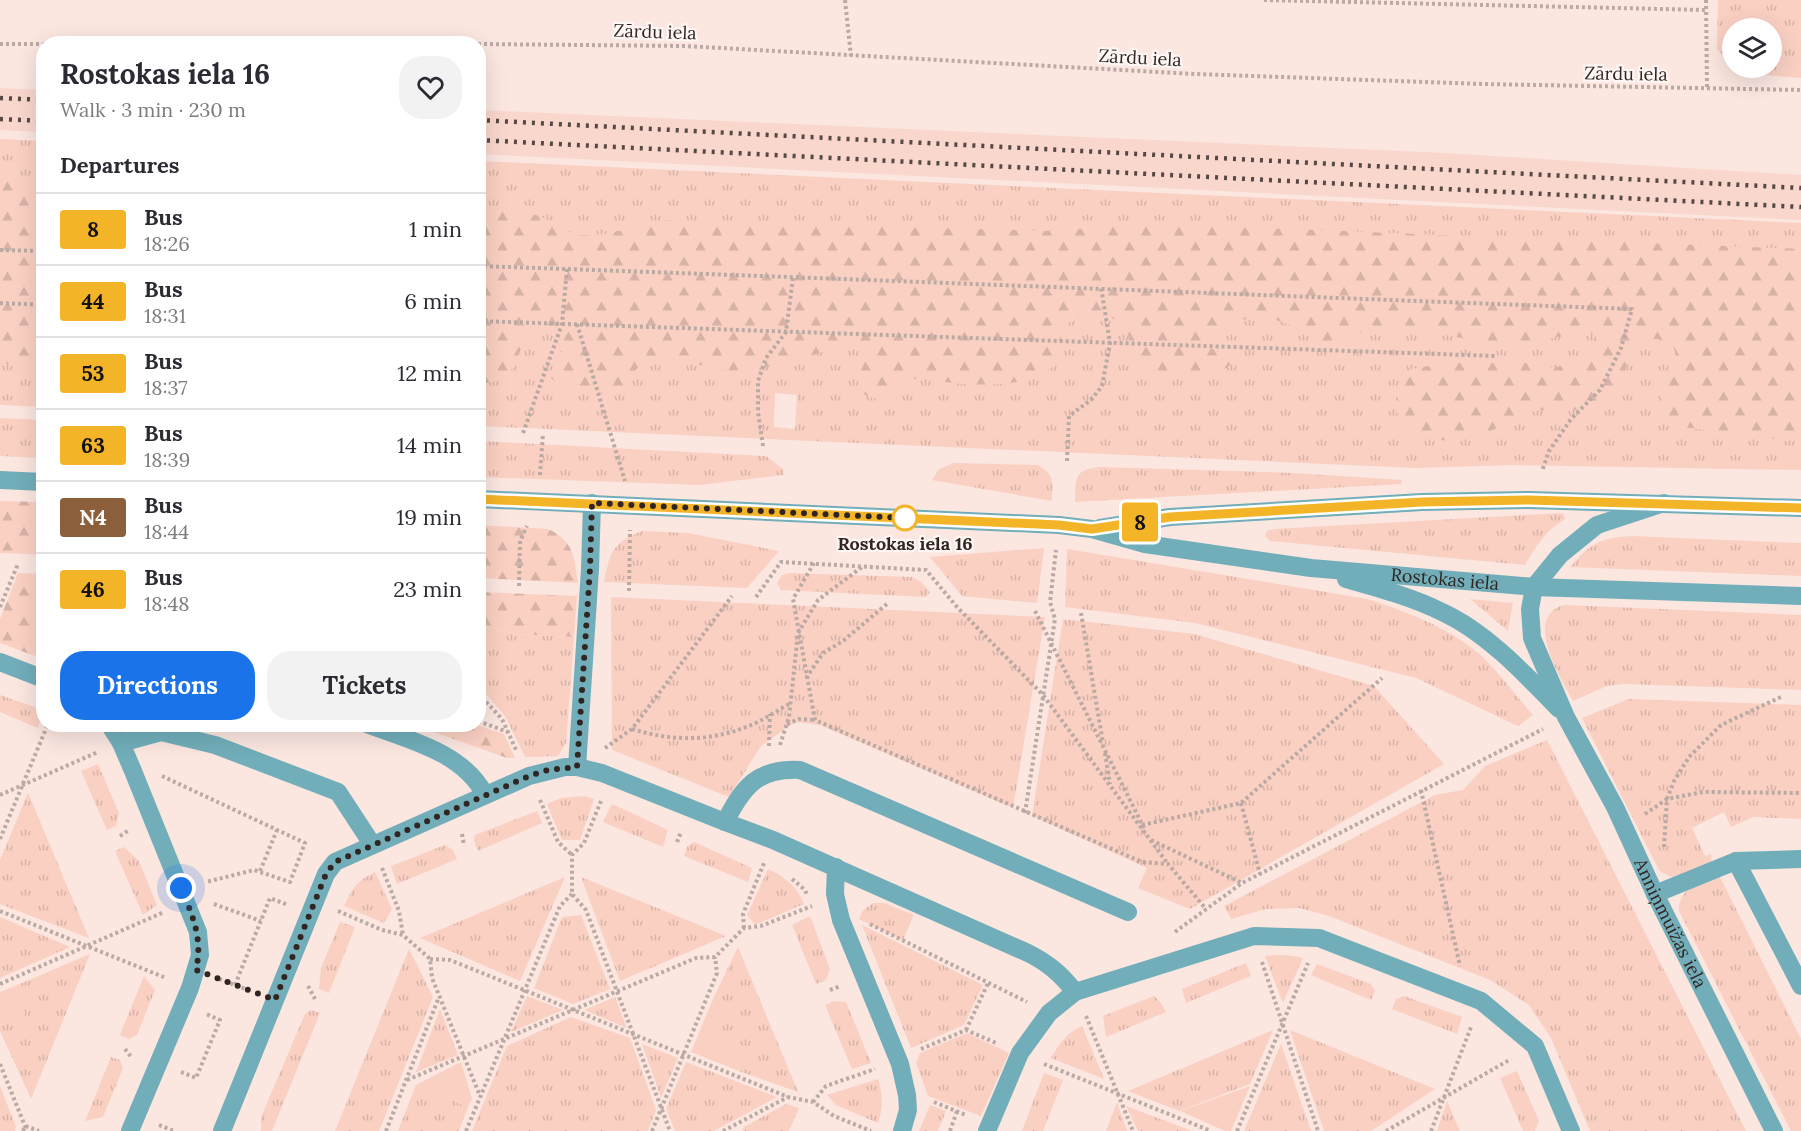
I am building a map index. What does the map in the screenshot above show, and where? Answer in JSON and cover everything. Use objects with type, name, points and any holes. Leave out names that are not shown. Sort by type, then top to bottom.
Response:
[{"type":"street","points":[[0,480],[36,482]]},
{"type":"street","name":"Rostokas iela","points":[[486,499],[1059,525],[1092,529],[1145,544],[1311,568],[1534,587],[1801,596]]},
{"type":"street","name":"Rostokas iela","points":[[1092,529],[1170,517],[1422,502],[1529,500],[1801,508]]},
{"type":"street","points":[[577,767],[592,503]]},
{"type":"street","points":[[1534,587],[1560,555],[1597,525],[1665,503]]},
{"type":"street","name":"Anniņmuižas iela","points":[[1311,568],[1390,592],[1444,612],[1478,634],[1526,676],[1566,717]]},
{"type":"street","name":"Anniņmuižas iela","points":[[1534,587],[1530,609],[1532,638],[1566,717],[1615,807],[1655,894],[1774,1131]]},
{"type":"street","points":[[0,662],[36,676]]},
{"type":"street","points":[[114,732],[121,743],[184,895],[198,932],[200,945],[190,988],[130,1131]]},
{"type":"street","points":[[121,743],[161,732]]},
{"type":"street","points":[[184,732],[338,792],[372,844]]},
{"type":"street","points":[[388,732],[448,757],[479,783],[485,795]]},
{"type":"street","points":[[222,1131],[326,874],[335,862],[485,795],[548,770],[577,767],[611,777],[773,840],[1028,953],[1047,963],[1062,975],[1075,992]]},
{"type":"street","points":[[725,822],[737,799],[754,780],[767,773],[800,770],[1128,912]]},
{"type":"street","points":[[1655,894],[1736,861],[1801,859]]},
{"type":"street","points":[[1736,861],[1801,986]]},
{"type":"street","points":[[836,867],[835,894],[838,909],[898,1059],[907,1095],[908,1110],[902,1131]]},
{"type":"street","points":[[989,1128],[1020,1053],[1049,1013],[1075,992],[1254,936],[1319,938],[1474,999],[1535,1046],[1571,1131]]},
{"type":"path","points":[[845,0],[851,56]]},
{"type":"path","points":[[1264,0],[1706,10]]},
{"type":"path","points":[[1706,0],[1707,89]]},
{"type":"path","points":[[0,44],[36,44]]},
{"type":"path","name":"Zārdu iela","points":[[486,44],[684,46],[1207,75],[1472,84],[1801,90]]},
{"type":"path","points":[[0,250],[36,251]]},
{"type":"path","points":[[486,266],[1101,287],[1266,296],[1632,309],[1621,348],[1600,390],[1566,427],[1549,451],[1542,471]]},
{"type":"path","points":[[523,433],[562,324],[567,269]]},
{"type":"path","points":[[764,446],[758,412],[758,381],[766,357],[786,332],[793,278]]},
{"type":"path","points":[[1067,461],[1069,416],[1091,400],[1102,386],[1110,343],[1101,287]]},
{"type":"path","points":[[0,303],[36,305]]},
{"type":"path","points":[[486,321],[1495,356]]},
{"type":"path","points":[[577,324],[613,438],[630,504],[630,591]]},
{"type":"path","points":[[1025,813],[1055,619],[1050,602],[1057,545]]},
{"type":"path","points":[[756,597],[781,562],[926,570],[957,607],[1044,695],[1168,864],[1206,909]]},
{"type":"path","points":[[0,607],[18,564]]},
{"type":"path","points":[[814,564],[793,599],[815,720]]},
{"type":"path","points":[[767,773],[787,724],[798,633],[818,600],[863,566]]},
{"type":"path","points":[[577,767],[632,729],[732,596]]},
{"type":"path","points":[[806,678],[823,654],[843,641],[888,603]]},
{"type":"path","points":[[1035,611],[1150,840],[1242,883],[1543,729]]},
{"type":"path","points":[[1081,613],[1110,785]]},
{"type":"path","points":[[1142,825],[1241,803],[1382,678]]},
{"type":"path","points":[[1663,851],[1667,799],[1674,781],[1689,757],[1721,725],[1783,696]]},
{"type":"path","points":[[486,702],[502,719],[529,776]]},
{"type":"path","points":[[632,729],[649,734],[681,738],[710,738],[747,727],[791,703]]},
{"type":"path","points":[[787,724],[799,719],[815,720],[1142,862],[1168,864]]},
{"type":"path","points":[[486,724],[508,732]]},
{"type":"path","points":[[0,839],[45,732]]},
{"type":"path","points":[[0,795],[99,752],[93,742]]},
{"type":"path","points":[[133,771],[150,770],[305,843],[290,882],[254,870],[184,895]]},
{"type":"path","points":[[611,777],[584,843],[572,855],[572,894],[586,910],[670,1131]]},
{"type":"path","points":[[1421,790],[1474,999],[1444,1097],[1431,1131]]},
{"type":"path","points":[[1667,799],[1702,792],[1801,793]]},
{"type":"path","points":[[548,795],[539,798],[558,842],[572,855]]},
{"type":"path","points":[[1241,803],[1260,874]]},
{"type":"path","points":[[120,836],[131,829],[135,839]]},
{"type":"path","points":[[260,871],[277,830]]},
{"type":"path","points":[[372,844],[399,911],[404,935]]},
{"type":"path","points":[[744,928],[743,914],[765,861],[774,866]]},
{"type":"path","points":[[790,877],[805,890],[817,915]]},
{"type":"path","points":[[466,1131],[560,906],[572,894]]},
{"type":"path","points":[[184,895],[261,921]]},
{"type":"path","points":[[234,985],[270,898]]},
{"type":"path","points":[[338,902],[334,910],[382,930],[404,935],[430,959],[450,960],[788,1097],[813,1102],[834,1116],[871,1131]]},
{"type":"path","points":[[406,1080],[696,958],[716,957],[744,928],[761,926],[813,906],[838,909],[1049,1013]]},
{"type":"path","points":[[0,911],[190,988]]},
{"type":"path","points":[[0,984],[165,911],[169,922]]},
{"type":"path","points":[[1237,1131],[1319,938]]},
{"type":"path","points":[[652,1131],[717,973],[716,957]]},
{"type":"path","points":[[430,959],[432,978],[480,1096]]},
{"type":"path","points":[[1261,961],[1318,1131]]},
{"type":"path","points":[[162,988],[171,967]]},
{"type":"path","points":[[196,970],[275,1000]]},
{"type":"path","points":[[813,1102],[826,1086],[884,1066],[966,1029],[989,980]]},
{"type":"path","points":[[386,1131],[440,996]]},
{"type":"path","points":[[1086,1016],[1133,1131]]},
{"type":"path","points":[[196,1078],[220,1020]]},
{"type":"path","points":[[966,1029],[1210,1131]]},
{"type":"path","points":[[125,1049],[133,1059],[137,1049]]},
{"type":"path","points":[[1386,1131],[1514,1058]]},
{"type":"path","points":[[0,1064],[25,1129],[39,1131]]},
{"type":"path","points":[[907,1095],[927,1099],[957,1111],[989,1128]]},
{"type":"path","points":[[723,1131],[788,1097]]},
{"type":"path","points":[[950,1131],[957,1111]]},
{"type":"path","points":[[736,1131],[739,1123]]},
{"type":"shaded area","points":[[0,88],[36,90],[36,132],[0,130]]},
{"type":"shaded area","points":[[486,110],[1445,153],[1801,175],[1801,220],[486,154]]},
{"type":"green space","points":[[1718,0],[1801,0],[1801,78],[1782,76],[1782,18],[1722,18],[1722,55],[1717,49]]},
{"type":"green space","points":[[0,139],[36,141],[36,407],[0,405]]},
{"type":"green space","points":[[486,161],[1801,223],[1801,470],[1513,465],[1416,468],[486,426]],"holes":[[[775,393],[797,395],[795,429],[774,427]]]},
{"type":"green space","points":[[36,179],[36,365],[30,367],[0,363],[0,181]]},
{"type":"green space","points":[[486,207],[532,214],[581,235],[607,233],[650,222],[673,220],[1043,231],[1161,224],[1801,249],[1801,442],[1682,427],[1668,417],[1662,405],[1663,393],[1675,357],[1674,348],[1657,339],[1646,341],[1634,350],[1619,390],[1608,402],[1597,407],[1534,411],[1515,417],[1485,434],[1451,440],[1425,438],[1413,434],[1404,428],[1399,419],[1396,403],[1397,390],[1400,382],[1411,369],[1445,363],[1531,363],[1551,367],[1571,364],[1587,353],[1593,345],[1596,336],[1586,331],[1543,340],[1483,342],[1403,327],[1380,327],[1366,330],[1340,346],[1329,347],[1277,320],[1244,320],[1223,324],[1212,333],[1209,339],[1207,347],[1228,356],[1230,365],[1216,372],[1185,374],[1161,371],[1141,365],[1131,354],[1128,334],[1122,324],[1104,317],[1088,316],[1067,324],[1063,330],[1053,366],[1038,376],[1015,382],[990,384],[914,379],[906,383],[892,397],[876,399],[857,389],[864,356],[858,347],[847,346],[772,366],[741,370],[716,369],[680,360],[653,358],[638,367],[626,383],[616,391],[600,393],[574,390],[551,378],[563,348],[563,342],[556,327],[542,326],[533,328],[527,334],[512,369],[496,381],[486,383]]},
{"type":"green space","points":[[0,418],[36,420],[36,458],[0,456]]},
{"type":"green space","points":[[486,441],[766,456],[783,469],[784,475],[699,485],[486,477]]},
{"type":"green space","points":[[954,463],[1038,465],[1048,473],[1052,480],[1052,501],[932,480],[939,469]]},
{"type":"green space","points":[[1099,467],[1294,473],[1402,480],[1401,484],[1075,502],[1076,482],[1080,473]]},
{"type":"green space","points":[[0,501],[36,502],[36,534],[25,554],[0,553]]},
{"type":"green space","points":[[1563,513],[1565,519],[1546,534],[1525,565],[1270,541],[1265,536],[1267,531],[1274,529]]},
{"type":"green space","points":[[486,525],[548,529],[557,534],[571,551],[578,583],[486,578]]},
{"type":"green space","points":[[642,531],[688,533],[779,551],[747,588],[604,582],[608,563],[618,544]]},
{"type":"green space","points":[[36,534],[36,555],[25,554]]},
{"type":"green space","points":[[1631,536],[1801,543],[1801,576],[1570,567],[1583,553],[1596,544],[1611,538]]},
{"type":"green space","points":[[1044,548],[1037,603],[962,596],[930,557]]},
{"type":"green space","points":[[1067,549],[1368,599],[1383,604],[1425,621],[1465,643],[1491,666],[1533,715],[1518,726],[1416,678],[1195,623],[1065,607]]},
{"type":"green space","points":[[18,573],[36,574],[36,656],[0,643],[0,619]]},
{"type":"green space","points":[[789,573],[912,577],[920,581],[930,592],[926,597],[781,590],[777,583],[782,575]]},
{"type":"green space","points":[[486,592],[577,596],[574,637],[515,634],[486,626]]},
{"type":"green space","points":[[611,597],[1045,617],[1013,808],[820,725],[795,722],[761,746],[729,797],[612,750]]},
{"type":"green space","points":[[1470,599],[1513,603],[1508,631]]},
{"type":"green space","points":[[1565,605],[1801,615],[1801,690],[1623,684],[1607,686],[1573,701],[1554,664],[1545,634],[1546,621],[1552,611]]},
{"type":"green space","points":[[1063,619],[1194,634],[1374,686],[1444,764],[1190,909],[1138,888],[1147,868],[1032,816]]},
{"type":"green space","points":[[486,626],[515,634],[574,637],[566,743],[558,756],[525,757],[505,716],[486,694]]},
{"type":"green space","points":[[0,695],[36,708],[36,727],[0,712]]},
{"type":"green space","points":[[1629,699],[1801,705],[1801,819],[1753,817],[1731,827],[1724,812],[1692,828],[1705,856],[1711,854],[1712,863],[1685,876],[1666,875],[1659,870],[1582,718]]},
{"type":"green space","points":[[486,728],[504,734],[515,758],[507,758],[434,732],[486,732]]},
{"type":"green space","points":[[1547,740],[1746,1131],[1590,1131],[1551,1038],[1529,1005],[1490,980],[1329,916],[1299,908],[1266,909],[1231,919],[1224,906],[1435,795],[1463,790],[1485,766]]},
{"type":"green space","points":[[98,764],[119,813],[116,826],[107,830],[81,771]]},
{"type":"green space","points":[[28,793],[89,938],[0,904],[0,860]]},
{"type":"green space","points":[[584,796],[594,799],[580,840],[562,840],[547,804],[561,798]]},
{"type":"green space","points":[[612,804],[668,830],[663,847],[603,822]]},
{"type":"green space","points":[[537,811],[542,823],[478,851],[474,841],[475,835]]},
{"type":"green space","points":[[694,842],[752,868],[748,882],[684,856],[687,847]]},
{"type":"green space","points":[[445,845],[453,850],[457,859],[397,884],[391,866]]},
{"type":"green space","points":[[124,847],[139,861],[157,905],[143,915],[115,851]]},
{"type":"green space","points":[[768,869],[790,883],[804,904],[755,925],[747,915]]},
{"type":"green space","points":[[375,872],[392,909],[384,923],[344,906],[356,886]]},
{"type":"green space","points":[[1719,875],[1801,1039],[1801,1131],[1791,1131],[1679,911],[1682,897],[1691,887]]},
{"type":"green space","points":[[565,877],[520,981],[420,938]]},
{"type":"green space","points":[[581,877],[726,936],[620,981]]},
{"type":"green space","points":[[873,903],[884,903],[914,915],[903,940],[859,919],[863,910]]},
{"type":"green space","points":[[581,915],[610,989],[573,1004],[534,988],[562,917]]},
{"type":"green space","points":[[810,916],[830,969],[826,980],[816,984],[792,925]]},
{"type":"green space","points":[[0,917],[70,947],[0,978]]},
{"type":"green space","points":[[340,922],[355,927],[329,993],[319,989],[321,968]]},
{"type":"green space","points":[[862,925],[983,985],[964,1025],[911,1048]]},
{"type":"green space","points":[[738,947],[798,1092],[739,1071],[712,1001]]},
{"type":"green space","points":[[409,949],[433,997],[379,1131],[335,1131]]},
{"type":"green space","points":[[90,954],[31,1099],[0,1031],[0,1025],[25,1014],[15,986]]},
{"type":"green space","points":[[1265,956],[1303,958],[1283,1003]]},
{"type":"green space","points":[[1246,963],[1251,976],[1186,1003],[1182,989]]},
{"type":"green space","points":[[1317,964],[1371,984],[1375,991],[1371,1000],[1311,975]]},
{"type":"green space","points":[[144,976],[155,990],[137,1035],[129,1039],[120,1035]]},
{"type":"green space","points":[[15,986],[25,1014],[0,1025],[0,992]]},
{"type":"green space","points":[[527,996],[563,1010],[511,1032]]},
{"type":"green space","points":[[1154,996],[1166,1012],[1106,1037],[1103,1016]]},
{"type":"green space","points":[[1404,996],[1462,1017],[1457,1034],[1392,1009],[1396,999]]},
{"type":"green space","points":[[615,997],[627,1028],[584,1010]]},
{"type":"green space","points":[[712,1001],[739,1071],[691,1052]]},
{"type":"green space","points":[[834,1001],[846,1002],[871,1063],[852,1069],[825,1005]]},
{"type":"green space","points":[[440,1009],[458,1055],[416,1072]]},
{"type":"green space","points":[[311,1010],[320,1013],[272,1131],[261,1131],[261,1117],[305,1014]]},
{"type":"green space","points":[[571,1017],[630,1038],[656,1110],[648,1131],[472,1131],[507,1046]]},
{"type":"green space","points":[[1082,1026],[1104,1079],[1051,1058],[1063,1039]]},
{"type":"green space","points":[[1273,1030],[1250,1084],[1179,1111],[1128,1091]]},
{"type":"green space","points":[[1290,1030],[1435,1089],[1371,1131],[1324,1131]]},
{"type":"green space","points":[[967,1033],[1009,1053],[981,1116],[928,1096],[916,1063],[920,1053]]},
{"type":"green space","points":[[642,1044],[678,1058],[661,1098]]},
{"type":"green space","points":[[1281,1044],[1311,1131],[1244,1131]]},
{"type":"green space","points":[[111,1057],[120,1060],[123,1068],[103,1117],[85,1121]]},
{"type":"green space","points":[[461,1062],[472,1099],[468,1107],[416,1085]]},
{"type":"green space","points":[[686,1062],[777,1097],[714,1131],[675,1131],[666,1109]]},
{"type":"green space","points":[[1517,1071],[1539,1121],[1535,1131],[1523,1131],[1500,1078]]},
{"type":"green space","points":[[1044,1073],[1063,1080],[1043,1131],[1022,1131]]},
{"type":"green space","points":[[878,1079],[882,1101],[878,1123],[836,1105],[827,1095]]},
{"type":"green space","points":[[416,1085],[468,1107],[459,1131],[398,1131]]},
{"type":"green space","points":[[0,1086],[16,1127],[15,1131],[0,1131]]},
{"type":"green space","points":[[1250,1086],[1231,1131],[1225,1131],[1180,1111]]},
{"type":"green space","points":[[1447,1101],[1460,1131],[1437,1131]]},
{"type":"green space","points":[[1117,1102],[1127,1131],[1106,1131]]},
{"type":"green space","points":[[786,1104],[799,1108],[789,1131],[742,1131],[744,1127]]},
{"type":"green space","points":[[930,1105],[946,1111],[938,1131],[919,1131]]},
{"type":"green space","points":[[1126,1106],[1192,1131],[1138,1131]]},
{"type":"railway","points":[[0,98],[36,100]]},
{"type":"railway","points":[[0,119],[36,121]]},
{"type":"railway","points":[[486,120],[1801,188]]},
{"type":"railway","points":[[486,140],[1801,207]]},
{"type":"bus line","name":"8","points":[[486,499],[1059,525],[1092,529],[1170,517],[1422,502],[1529,500],[1801,508]]},
{"type":"place","name":"Rostokas iela 16","points":[[905,518]]},
{"type":"route","points":[[181,888],[198,932],[200,955],[196,970],[275,1000],[326,874],[335,862],[348,854],[529,776],[548,770],[577,767],[592,503],[905,518]]}]
